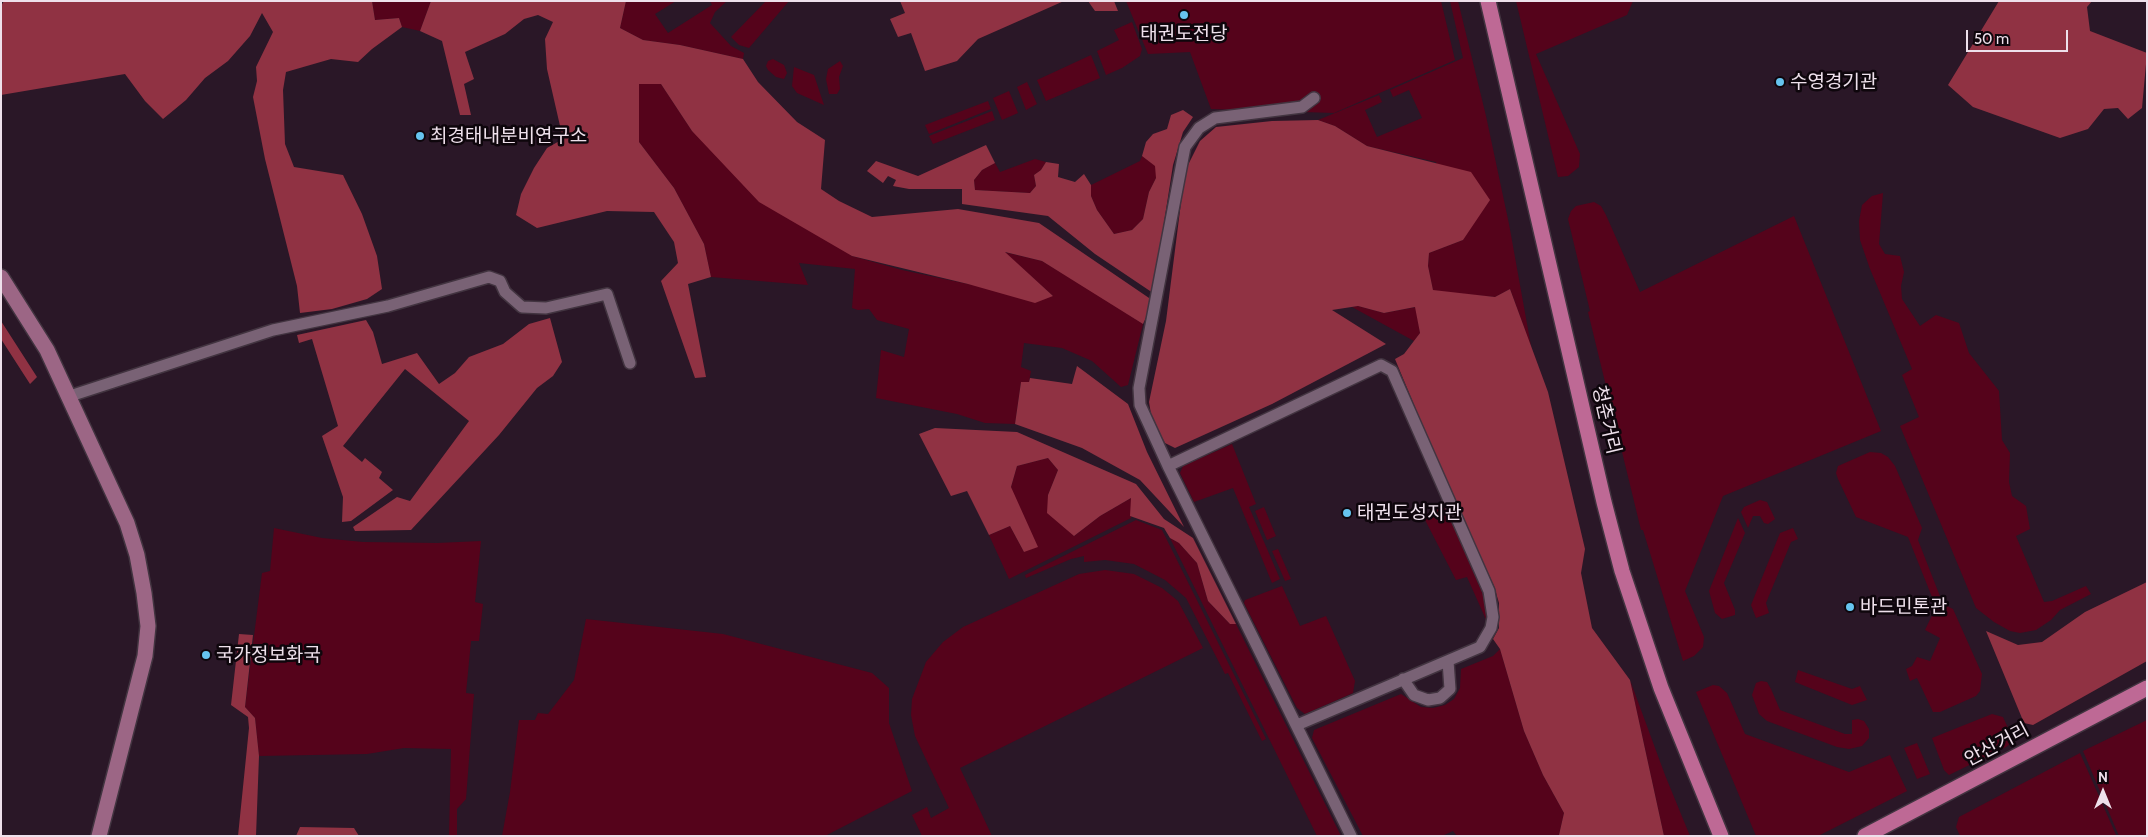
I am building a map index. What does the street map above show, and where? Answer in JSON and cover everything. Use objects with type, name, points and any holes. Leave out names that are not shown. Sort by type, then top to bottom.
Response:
[{"type":"main road","name":"청춘거리","points":[[1488,1],[1604,502],[1620,562],[1661,688],[1721,836]]},
{"type":"main road","name":"안산거리","points":[[1865,836],[2147,688]]},
{"type":"street","points":[[1314,98],[1302,107],[1215,118],[1199,128],[1185,147],[1139,388],[1140,405],[1168,466],[1351,836]]},
{"type":"street","points":[[1,277],[47,350],[67,397],[127,523],[137,555],[148,626],[145,656],[99,836]]},
{"type":"street","points":[[67,397],[273,330],[388,306],[489,277],[500,281],[505,292],[522,307],[546,308],[607,294],[630,363]]},
{"type":"street","points":[[1168,466],[1381,366],[1392,371],[1488,591],[1493,617],[1491,628],[1480,647],[1297,726]]},
{"type":"street","points":[[1403,679],[1414,695],[1428,700],[1440,698],[1450,690],[1448,661]]},
{"type":"shaded area","points":[[4,1],[372,1],[375,20],[399,18],[402,27],[358,62],[331,59],[286,72],[283,90],[285,144],[294,167],[343,175],[362,214],[377,256],[382,289],[367,299],[332,309],[300,313],[297,286],[265,159],[253,97],[257,81],[256,67],[273,32],[262,13],[250,36],[228,61],[205,78],[186,100],[163,119],[145,101],[125,74],[1,95],[1,6]]},
{"type":"shaded area","points":[[372,1],[431,1],[420,31],[402,27],[399,18],[375,20]]},
{"type":"shaded area","points":[[431,1],[626,1],[620,28],[643,40],[680,45],[743,59],[758,82],[797,122],[825,140],[821,189],[839,201],[872,217],[958,209],[1039,223],[1152,300],[1148,313],[1143,324],[1042,261],[1005,252],[1053,296],[1035,303],[968,284],[852,256],[759,202],[692,131],[661,84],[639,84],[639,142],[674,188],[704,244],[711,277],[688,284],[706,377],[695,378],[661,281],[678,263],[674,242],[654,212],[607,211],[537,228],[516,215],[521,194],[534,168],[547,148],[563,139],[547,69],[545,39],[553,22],[538,15],[524,19],[505,34],[465,52],[474,79],[464,84],[471,115],[460,115],[442,41],[420,31]]},
{"type":"shaded area","points":[[626,1],[676,1],[655,14],[668,33],[712,5],[710,1],[727,1],[715,12],[710,23],[731,46],[744,53],[743,59],[680,45],[643,40],[620,28]]},
{"type":"shaded area","points":[[766,1],[789,1],[749,48],[739,45],[731,37]]},
{"type":"shaded area","points":[[900,1],[1064,1],[978,39],[957,61],[925,71],[911,33],[898,37],[890,19],[905,13]]},
{"type":"shaded area","points":[[1088,1],[1114,1],[1118,11],[1095,11]]},
{"type":"shaded area","points":[[1126,1],[1441,1],[1455,60],[1334,113],[1211,109],[1190,52],[1148,54]]},
{"type":"shaded area","points":[[1450,1],[1458,1],[1486,116],[1509,224],[1531,346],[1510,289],[1495,297],[1433,291],[1428,266],[1429,253],[1463,240],[1436,162],[1367,146],[1335,126],[1318,120],[1379,95],[1382,102],[1365,110],[1377,137],[1422,118],[1409,90],[1393,97],[1390,90],[1463,58]]},
{"type":"shaded area","points":[[1516,1],[1633,1],[1627,15],[1536,54],[1580,154],[1579,167],[1568,176],[1558,177]]},
{"type":"shaded area","points":[[1999,1],[2092,1],[2087,7],[2090,31],[2147,53],[2142,108],[2128,119],[2118,108],[2104,109],[2088,129],[2060,138],[1973,107],[1948,85]]},
{"type":"shaded area","points":[[1132,22],[1142,49],[1140,56],[1122,68],[1106,75],[1097,51],[1119,40],[1114,30]]},
{"type":"shaded area","points":[[1091,55],[1100,78],[1046,101],[1037,80]]},
{"type":"shaded area","points":[[773,59],[784,65],[787,73],[784,79],[776,77],[768,70],[766,66],[768,61]]},
{"type":"shaded area","points":[[840,61],[843,66],[839,77],[840,89],[837,94],[829,94],[826,79],[828,69]]},
{"type":"shaded area","points":[[794,67],[814,75],[824,105],[797,93],[792,86]]},
{"type":"shaded area","points":[[1027,82],[1037,104],[1026,110],[1017,87]]},
{"type":"shaded area","points":[[639,84],[661,84],[692,131],[852,256],[902,270],[968,284],[1053,296],[1004,252],[1042,261],[1097,294],[1143,324],[1128,385],[1121,387],[1092,361],[1062,348],[1024,343],[1021,367],[1031,371],[1029,382],[1021,382],[1015,424],[985,423],[957,414],[876,398],[881,350],[904,357],[909,329],[877,320],[869,309],[858,310],[852,308],[855,269],[799,263],[808,285],[711,277],[704,244],[674,188],[639,142]]},
{"type":"shaded area","points":[[1009,91],[1018,113],[1002,120],[993,98]]},
{"type":"shaded area","points":[[988,101],[991,109],[929,134],[925,125]]},
{"type":"shaded area","points":[[1183,110],[1193,117],[1183,132],[1173,165],[1153,293],[1095,254],[1048,216],[962,204],[962,189],[909,189],[893,186],[896,180],[888,176],[883,183],[867,171],[876,161],[918,176],[986,145],[995,163],[982,170],[974,180],[975,190],[1030,193],[1036,186],[1034,175],[1041,170],[1046,162],[1059,164],[1058,177],[1075,182],[1084,174],[1091,185],[1091,196],[1097,210],[1114,234],[1132,230],[1143,219],[1149,192],[1156,178],[1155,166],[1142,156],[1146,142],[1153,134],[1167,129],[1171,115]]},
{"type":"shaded area","points":[[992,111],[995,120],[933,144],[929,136]]},
{"type":"shaded area","points":[[1318,120],[1335,126],[1367,146],[1471,172],[1490,200],[1463,240],[1429,253],[1428,266],[1433,290],[1495,297],[1510,289],[1548,392],[1585,549],[1581,573],[1592,628],[1630,680],[1664,836],[1556,836],[1559,835],[1564,813],[1543,775],[1524,731],[1500,649],[1493,639],[1499,628],[1499,603],[1494,586],[1448,487],[1395,359],[1404,354],[1420,333],[1415,307],[1384,313],[1358,306],[1332,310],[1386,344],[1272,404],[1175,448],[1165,443],[1152,420],[1149,402],[1166,321],[1185,171],[1200,141],[1216,127],[1272,121]]},
{"type":"shaded area","points":[[1142,156],[1156,166],[1156,178],[1149,192],[1143,219],[1132,230],[1114,234],[1097,210],[1091,196],[1091,185],[1140,161]]},
{"type":"shaded area","points":[[1035,159],[1046,162],[1041,170],[1034,175],[1036,186],[1030,193],[975,190],[974,180],[982,170],[995,163],[1000,172]]},
{"type":"shaded area","points":[[1883,193],[1879,244],[1885,254],[1900,256],[1904,272],[1901,286],[1902,299],[1920,326],[1936,315],[1959,323],[1969,353],[1999,391],[2002,440],[2010,453],[2009,482],[2012,496],[2026,506],[2030,529],[2016,536],[2044,602],[2052,601],[2086,586],[2091,594],[2060,610],[2051,620],[2036,630],[2020,633],[2010,631],[1994,622],[1976,608],[1900,426],[1919,417],[1902,375],[1912,369],[1870,269],[1860,240],[1859,221],[1862,205],[1872,196]]},
{"type":"shaded area","points":[[1594,202],[1601,206],[1606,215],[1640,292],[1794,216],[1881,431],[1723,496],[1685,591],[1704,637],[1703,647],[1694,656],[1683,661],[1643,530],[1641,530],[1588,312],[1590,311],[1568,219],[1571,211],[1576,206]]},
{"type":"shaded area","points":[[1358,306],[1384,313],[1416,307],[1420,333],[1414,341],[1352,307]]},
{"type":"shaded area","points":[[550,318],[562,362],[553,376],[537,388],[499,435],[411,530],[355,531],[353,527],[397,497],[410,501],[469,421],[405,369],[343,446],[362,462],[365,458],[382,472],[379,478],[393,490],[351,521],[342,522],[343,497],[322,436],[338,426],[312,339],[299,343],[297,335],[366,320],[373,332],[382,364],[417,353],[439,384],[455,373],[469,357],[503,344],[529,324]]},
{"type":"shaded area","points":[[1,321],[37,377],[30,384],[1,339]]},
{"type":"shaded area","points":[[1077,366],[1128,404],[1147,452],[1184,527],[1140,480],[1082,448],[1015,424],[1021,382],[1029,382],[1030,378],[1072,384]]},
{"type":"shaded area","points":[[935,428],[1017,432],[1136,484],[1164,519],[1193,538],[1236,624],[1230,624],[1208,601],[1197,563],[1179,543],[1170,538],[1164,528],[1130,516],[1131,498],[1100,516],[1074,536],[1047,513],[1048,495],[1058,470],[1048,458],[1017,466],[1011,487],[1038,547],[1024,552],[1010,526],[989,535],[967,491],[951,496],[919,434]]},
{"type":"shaded area","points":[[1232,444],[1256,504],[1249,507],[1280,579],[1272,583],[1233,488],[1194,502],[1180,473],[1183,466]]},
{"type":"shaded area","points":[[1870,452],[1881,453],[1888,457],[1895,466],[1922,528],[1918,540],[1943,604],[1953,609],[1982,674],[1980,691],[1976,696],[1940,712],[1933,712],[1917,678],[1910,681],[1906,669],[1912,666],[1917,657],[1930,661],[1940,638],[1925,630],[1936,607],[1908,537],[1856,517],[1836,473],[1838,466]]},
{"type":"shaded area","points":[[1048,458],[1058,470],[1048,495],[1074,536],[1100,516],[1131,498],[1131,518],[1009,579],[989,535],[1010,526],[1024,552],[1011,487],[1017,466]]},
{"type":"shaded area","points":[[1760,500],[1767,502],[1775,519],[1768,524],[1764,523],[1760,516],[1753,516],[1748,528],[1741,512],[1744,507]]},
{"type":"shaded area","points":[[1445,506],[1484,597],[1489,611],[1488,624],[1467,577],[1456,580],[1423,516]]},
{"type":"shaded area","points":[[1264,507],[1276,536],[1267,540],[1255,511]]},
{"type":"shaded area","points":[[1738,518],[1745,533],[1724,583],[1735,610],[1735,615],[1722,619],[1715,613],[1709,591]]},
{"type":"shaded area","points":[[1136,520],[1162,530],[1266,739],[1262,741],[1228,673],[1225,674],[1186,598],[1165,580],[1134,564],[1105,560],[1084,562],[1084,556],[1071,559],[1026,578],[1025,575]]},
{"type":"shaded area","points":[[274,528],[322,538],[363,542],[437,543],[481,541],[475,602],[483,604],[479,641],[471,641],[466,693],[474,694],[466,799],[457,809],[457,836],[449,836],[451,749],[404,748],[367,754],[259,756],[255,718],[245,707],[262,573],[270,571]]},
{"type":"shaded area","points":[[1793,528],[1798,539],[1791,542],[1766,603],[1769,613],[1756,618],[1751,605],[1780,533]]},
{"type":"shaded area","points":[[1170,538],[1179,543],[1197,563],[1208,601],[1230,624],[1236,624],[1341,836],[1317,836]]},
{"type":"shaded area","points":[[1278,549],[1291,579],[1285,581],[1272,551]]},
{"type":"shaded area","points":[[1105,570],[1134,574],[1162,588],[1178,601],[1203,648],[960,768],[992,836],[922,836],[912,815],[927,807],[931,818],[949,808],[915,736],[911,715],[912,699],[926,662],[943,642],[963,627],[1079,574]]},
{"type":"shaded area","points":[[2147,582],[2147,661],[2033,725],[2024,723],[1986,631],[2018,645],[2042,642],[2085,612]]},
{"type":"shaded area","points":[[1282,586],[1300,626],[1326,616],[1355,681],[1353,693],[1305,714],[1297,708],[1244,603],[1245,600]]},
{"type":"shaded area","points":[[586,619],[723,634],[872,673],[889,688],[889,723],[912,791],[825,836],[502,836],[510,792],[519,720],[535,720],[538,713],[548,714],[574,680]]},
{"type":"shaded area","points":[[239,634],[253,635],[245,707],[255,718],[259,756],[256,836],[238,836],[249,728],[248,717],[231,705]]},
{"type":"shaded area","points":[[1500,649],[1524,731],[1543,775],[1564,813],[1559,835],[1457,836],[1453,831],[1442,836],[1363,836],[1312,738],[1314,730],[1401,694],[1421,707],[1433,708],[1445,705],[1454,699],[1460,688],[1461,669],[1493,656]]},
{"type":"shaded area","points":[[1798,670],[1852,689],[1860,686],[1867,700],[1852,705],[1795,682]]},
{"type":"shaded area","points":[[1630,680],[1665,775],[1690,836],[1664,836]]},
{"type":"shaded area","points":[[1761,681],[1767,682],[1780,710],[1845,734],[1852,734],[1852,720],[1858,719],[1864,721],[1869,729],[1869,738],[1862,746],[1849,749],[1837,747],[1767,721],[1759,714],[1752,695],[1756,683]]},
{"type":"shaded area","points":[[1713,685],[1719,686],[1727,693],[1745,734],[1849,772],[1890,755],[1907,791],[1818,836],[1756,836],[1696,692]]},
{"type":"shaded area","points":[[1992,714],[2003,717],[2014,741],[2006,747],[1949,775],[1944,770],[1932,738]]},
{"type":"shaded area","points":[[2147,720],[2147,836],[2119,836],[2083,751]]},
{"type":"shaded area","points":[[1917,743],[1930,774],[1917,779],[1904,748]]},
{"type":"shaded area","points":[[2080,753],[2116,835],[1960,836],[1956,827],[1959,817]]},
{"type":"shaded area","points":[[300,827],[354,828],[359,836],[296,836]]},
{"type":"place","name":"태권도전당","points":[[1184,15]]},
{"type":"place","name":"수영경기관","points":[[1780,82]]},
{"type":"place","name":"최경태내분비연구소","points":[[420,136]]},
{"type":"place","name":"태권도성지관","points":[[1347,513]]},
{"type":"place","name":"바드민톤관","points":[[1850,607]]},
{"type":"place","name":"국가정보화국","points":[[206,655]]}]
